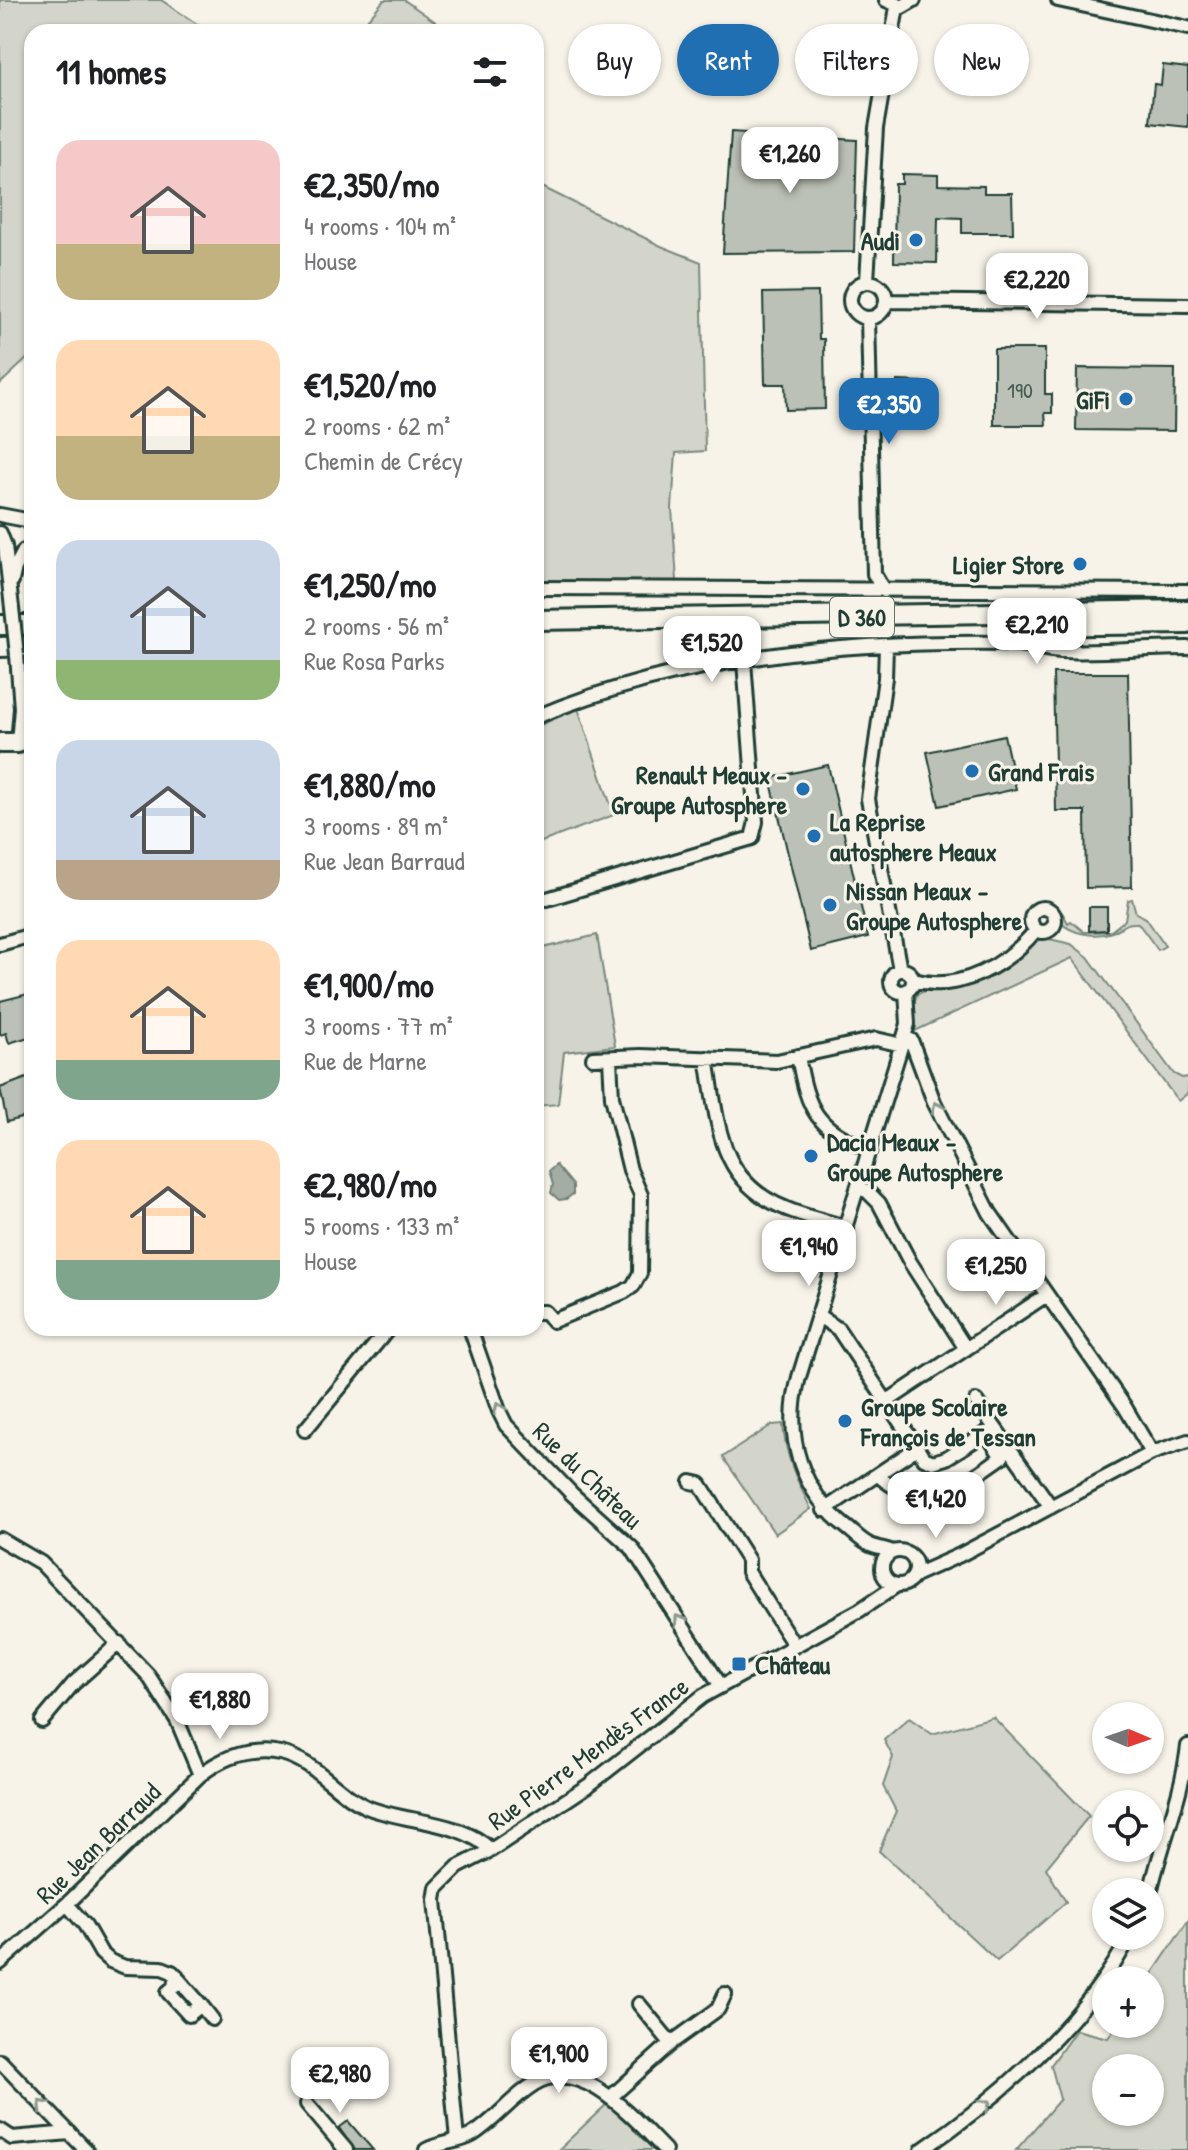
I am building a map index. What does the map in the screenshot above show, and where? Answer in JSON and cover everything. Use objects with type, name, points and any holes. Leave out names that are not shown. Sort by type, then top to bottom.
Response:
[{"type":"highway","name":"D 360","points":[[544,620],[1188,610]]},
{"type":"highway","points":[[0,625],[20,623]]},
{"type":"highway","points":[[0,637],[20,623]]},
{"type":"highway","name":"D 360","points":[[544,633],[1188,624]]},
{"type":"street","points":[[867,281],[876,128],[892,3],[906,6],[914,0]]},
{"type":"street","points":[[1058,0],[1188,28]]},
{"type":"street","points":[[867,281],[883,289],[886,301],[882,311],[868,318],[853,311],[849,300],[856,285],[867,281]]},
{"type":"street","points":[[886,301],[1188,305]]},
{"type":"street","points":[[867,591],[874,574],[868,318]]},
{"type":"street","points":[[0,515],[24,520]]},
{"type":"street","points":[[15,519],[4,525],[2,538],[20,623],[16,649],[24,690]]},
{"type":"street","points":[[2,538],[14,552],[24,549]]},
{"type":"street","points":[[11,592],[15,568],[24,555]]},
{"type":"street","points":[[874,574],[884,591]]},
{"type":"street","points":[[544,588],[1188,591]]},
{"type":"street","points":[[544,714],[651,678],[816,650],[1010,643],[1061,651],[1188,648]]},
{"type":"street","points":[[886,646],[885,678],[868,799],[900,970]]},
{"type":"street","points":[[547,899],[752,838],[756,822],[744,661]]},
{"type":"street","points":[[17,743],[20,676]]},
{"type":"street","points":[[900,970],[892,976],[891,983],[895,989],[973,977],[999,962],[1036,930]]},
{"type":"street","points":[[0,944],[24,937]]},
{"type":"street","points":[[900,970],[910,973],[908,1024],[795,1391],[793,1419],[797,1452],[809,1485],[824,1510],[870,1545],[906,1553],[913,1558],[960,1555]]},
{"type":"street","points":[[593,1058],[777,1061],[876,1039],[911,1040],[934,1102],[990,1213],[1125,1407],[1152,1453]]},
{"type":"street","points":[[798,1056],[806,1096],[815,1114],[835,1133],[870,1150]]},
{"type":"street","points":[[707,1058],[722,1143],[736,1172],[755,1193],[772,1202],[847,1228]]},
{"type":"street","points":[[544,1312],[553,1321],[624,1292],[633,1286],[640,1273],[641,1195],[630,1170],[612,1097],[610,1059]]},
{"type":"street","points":[[858,1188],[867,1191],[879,1203],[910,1262],[966,1349]]},
{"type":"street","points":[[886,1402],[1045,1296]]},
{"type":"street","points":[[819,1316],[838,1329],[924,1458],[933,1462],[946,1458],[986,1433],[1002,1457],[959,1486],[931,1497],[913,1496],[893,1488],[878,1475]]},
{"type":"street","points":[[305,1430],[380,1336]]},
{"type":"street","name":"Rue du Château","points":[[472,1336],[506,1425],[572,1494],[632,1548],[721,1686]]},
{"type":"street","points":[[976,1401],[1051,1507]]},
{"type":"street","points":[[870,1545],[883,1572],[897,1585],[908,1583],[915,1575],[960,1555],[1152,1453],[1188,1441]]},
{"type":"street","points":[[824,1510],[917,1448]]},
{"type":"street","points":[[691,1482],[700,1484],[748,1560],[748,1572],[794,1645]]},
{"type":"street","points":[[0,1539],[41,1563],[148,1675],[177,1720],[200,1775]]},
{"type":"street","points":[[883,1572],[886,1558],[893,1552]]},
{"type":"street","points":[[913,1558],[915,1575]]},
{"type":"street","name":"Rue Pierre Mendès France","points":[[864,1607],[883,1572]]},
{"type":"street","name":"Rue Pierre Mendès France","points":[[457,2140],[435,1900],[437,1888],[458,1867],[491,1850],[589,1785],[721,1686],[864,1607],[897,1585]]},
{"type":"street","points":[[42,1721],[73,1684],[119,1643]]},
{"type":"street","points":[[1153,1878],[1179,1793],[1188,1746]]},
{"type":"street","name":"Rue Jean Barraud","points":[[0,1963],[67,1904],[200,1775],[225,1758],[242,1753],[280,1752],[301,1761],[369,1808],[470,1835],[491,1850]]},
{"type":"street","points":[[67,1904],[110,1961],[125,1967],[162,1968],[176,1975],[212,2019]]},
{"type":"street","points":[[922,2150],[1003,2091],[1088,1999],[1123,1950]]},
{"type":"street","points":[[612,2096],[671,2043],[718,2009],[725,1994]]},
{"type":"street","points":[[639,2004],[671,2043]]},
{"type":"street","points":[[0,2061],[86,2150]]},
{"type":"street","points":[[426,2150],[439,2143],[470,2137],[533,2084],[549,2076],[572,2077],[612,2096],[665,2150]]},
{"type":"street","points":[[307,2104],[346,2150]]},
{"type":"street","points":[[0,2130],[12,2138],[70,2133]]},
{"type":"shaded area","points":[[0,0],[161,0],[197,24],[24,24],[24,362],[0,384]]},
{"type":"shaded area","points":[[384,0],[404,0],[438,24],[364,24]]},
{"type":"shaded area","points":[[544,188],[661,246],[701,262],[705,451],[676,453],[672,508],[677,581],[544,582]]},
{"type":"shaded area","points":[[578,708],[614,815],[544,841],[544,723]]},
{"type":"shaded area","points":[[1132,899],[1136,913],[1146,918],[1165,946],[1158,950],[1138,923],[1128,924],[1113,932],[1096,935],[1077,932],[1060,922],[1063,914],[1068,923],[1071,921],[1084,932],[1111,931],[1125,920],[1128,900]]},
{"type":"shaded area","points":[[597,935],[615,1046],[564,1052],[558,1104],[544,1105],[544,948]]},
{"type":"shaded area","points":[[1045,938],[1071,944],[1088,957],[1174,1074],[1188,1077],[1188,1093],[1178,1101],[1072,958],[915,1031],[913,1004],[917,995],[974,983],[1026,947]]},
{"type":"shaded area","points":[[556,1165],[573,1185],[573,1194],[566,1199],[559,1200],[551,1193],[553,1185],[549,1171]]},
{"type":"shaded area","points":[[783,1424],[789,1458],[811,1509],[775,1534],[723,1457],[772,1425]]},
{"type":"shaded area","points":[[993,1717],[1089,1816],[1046,1868],[1066,1902],[997,1961],[879,1851],[896,1811],[883,1786],[893,1757],[884,1740],[909,1718],[932,1734]]},
{"type":"shaded area","points":[[1188,1921],[1188,2150],[1016,2150],[1060,2099],[1051,2065],[1076,2030],[1092,2034],[1092,2038],[1164,2038],[1164,1966],[1157,1966]]},
{"type":"shaded area","points":[[608,2103],[656,2150],[558,2150]]},
{"type":"building","points":[[1163,65],[1188,68],[1188,127],[1150,123],[1154,84],[1161,85]]},
{"type":"building","points":[[731,132],[857,140],[854,252],[723,253]]},
{"type":"building","name":"Audi","points":[[902,174],[938,175],[938,185],[984,186],[984,193],[1012,193],[1013,233],[962,233],[962,218],[938,217],[937,263],[894,262],[895,184],[902,184]]},
{"type":"building","points":[[818,292],[819,339],[824,339],[825,409],[786,410],[785,384],[765,384],[763,293]]},
{"type":"building","points":[[994,349],[1045,349],[1045,394],[1052,394],[1052,413],[1045,413],[1046,425],[994,425]]},
{"type":"building","name":"GiFi","points":[[1077,368],[1175,369],[1174,431],[1076,430]]},
{"type":"building","points":[[897,381],[929,385],[928,409],[898,409]]},
{"type":"building","points":[[1053,673],[1128,673],[1132,887],[1086,888],[1085,811],[1056,811]]},
{"type":"building","name":"Grand Frais","points":[[1004,735],[1016,789],[939,806],[927,752]]},
{"type":"building","points":[[828,765],[868,937],[811,951],[770,778]]},
{"type":"building","points":[[1089,907],[1107,907],[1107,930],[1089,931]]},
{"type":"building","points":[[24,995],[24,1038],[9,1043],[6,1033],[0,1035],[0,1001]]},
{"type":"building","points":[[24,1079],[24,1117],[7,1122],[0,1088]]},
{"type":"building","points":[[348,2121],[373,2150],[355,2150],[339,2128]]},
{"type":"place","name":"Audi","points":[[916,240]]},
{"type":"place","name":"GiFi","points":[[1126,399]]},
{"type":"place","name":"Ligier Store","points":[[1080,564]]},
{"type":"place","name":"Grand Frais","points":[[972,771]]},
{"type":"place","name":"Renault Meaux - Groupe Autosphere","points":[[803,789]]},
{"type":"place","name":"La Reprise autosphere Meaux","points":[[814,836]]},
{"type":"place","name":"Nissan Meaux - Groupe Autosphere","points":[[830,905]]},
{"type":"place","name":"Dacia Meaux - Groupe Autosphere","points":[[811,1156]]},
{"type":"place","name":"Groupe Scolaire François de Tessan","points":[[845,1421]]},
{"type":"place","name":"Château","points":[[739,1664]]}]
